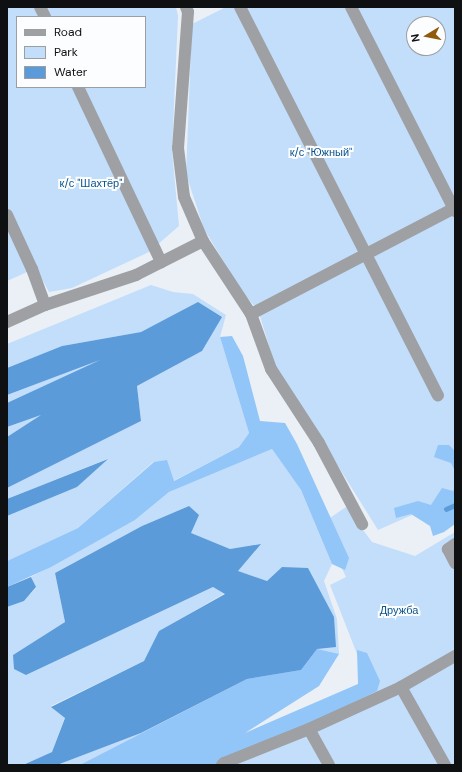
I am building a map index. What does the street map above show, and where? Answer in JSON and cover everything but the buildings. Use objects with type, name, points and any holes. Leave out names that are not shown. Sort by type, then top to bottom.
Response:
[{"type":"street","points":[[40,7],[44,16]]},
{"type":"street","points":[[240,7],[438,395]]},
{"type":"street","points":[[251,314],[455,209],[350,7]]},
{"type":"street","points":[[190,9],[178,148],[184,197],[203,241],[251,314],[271,369],[318,443],[362,524]]},
{"type":"street","points":[[78,88],[161,262]]},
{"type":"street","points":[[7,215],[32,270],[44,306]]},
{"type":"street","points":[[7,322],[44,306],[136,275],[203,241]]},
{"type":"street","points":[[455,544],[448,550],[455,563]]},
{"type":"street","points":[[222,765],[309,729],[401,687],[455,656]]},
{"type":"street","points":[[401,687],[444,765]]},
{"type":"street","points":[[309,729],[329,765]]},
{"type":"green space","name":"к/с \"Шахтёр\"","points":[[7,7],[176,7],[178,16],[172,151],[179,226],[149,252],[72,288],[49,292],[36,268],[7,281]]},
{"type":"green space","name":"к/с \"Южный\"","points":[[226,7],[455,7],[455,496],[378,530],[275,365],[258,310],[243,293],[204,229],[186,174],[192,24]]},
{"type":"green space","points":[[151,285],[173,292],[193,294],[226,315],[220,337],[249,433],[239,447],[173,481],[153,462],[78,528],[7,561],[7,516],[77,487],[107,459],[7,499],[7,488],[141,421],[137,386],[202,351],[198,303],[141,332],[62,346],[7,368],[7,344]]},
{"type":"green space","points":[[107,357],[14,401],[7,403],[7,395]]},
{"type":"green space","points":[[43,414],[7,437],[7,427]]},
{"type":"green space","points":[[272,449],[301,490],[332,564],[324,581],[337,619],[339,654],[299,688],[169,765],[57,765],[141,733],[247,679],[282,567],[267,581],[237,571],[260,545],[230,549],[190,533],[189,506],[142,526],[55,573],[65,622],[13,655],[26,675],[213,587],[225,593],[160,631],[144,661],[51,706],[65,717],[52,752],[23,765],[7,765],[7,607],[24,601],[36,588],[31,577],[135,520],[169,492]]},
{"type":"green space","name":"Дружба","points":[[346,507],[372,542],[415,556],[455,532],[455,765],[206,765],[370,687],[330,585],[346,577],[321,524]]},
{"type":"shaded area","points":[[232,336],[243,356],[260,421],[285,423],[297,444],[349,558],[345,570],[332,564],[301,490],[272,449],[169,492],[135,520],[51,567],[7,587],[7,561],[78,528],[154,462],[167,460],[174,481],[239,447],[249,433],[220,337]]},
{"type":"shaded area","points":[[438,445],[449,445],[455,451],[455,471],[451,463],[434,457]]},
{"type":"shaded area","points":[[455,487],[455,524],[444,532],[433,536],[430,526],[411,514],[396,518],[394,508],[418,501],[431,505],[442,488],[453,491]]},
{"type":"shaded area","points":[[317,649],[339,654],[319,686],[245,733],[358,684],[357,650],[367,653],[380,681],[377,691],[225,765],[80,765],[247,679],[301,670]]},
{"type":"water","points":[[198,302],[222,317],[202,351],[137,386],[141,421],[7,488],[7,437],[41,415],[7,427],[7,403],[100,360],[7,395],[7,368],[62,346],[141,332]]},
{"type":"water","points":[[108,459],[77,487],[7,516],[7,499]]},
{"type":"water","points":[[189,506],[199,515],[191,533],[230,549],[261,544],[238,571],[267,581],[282,567],[308,568],[334,617],[336,647],[317,649],[301,670],[247,679],[141,733],[57,765],[23,765],[52,752],[65,718],[51,707],[144,661],[159,631],[225,594],[213,587],[26,675],[14,669],[13,655],[65,622],[55,573],[142,526]]},
{"type":"water","points":[[31,577],[36,587],[24,601],[7,607],[7,587]]},
{"type":"waterway","points":[[446,509],[455,505]]}]
